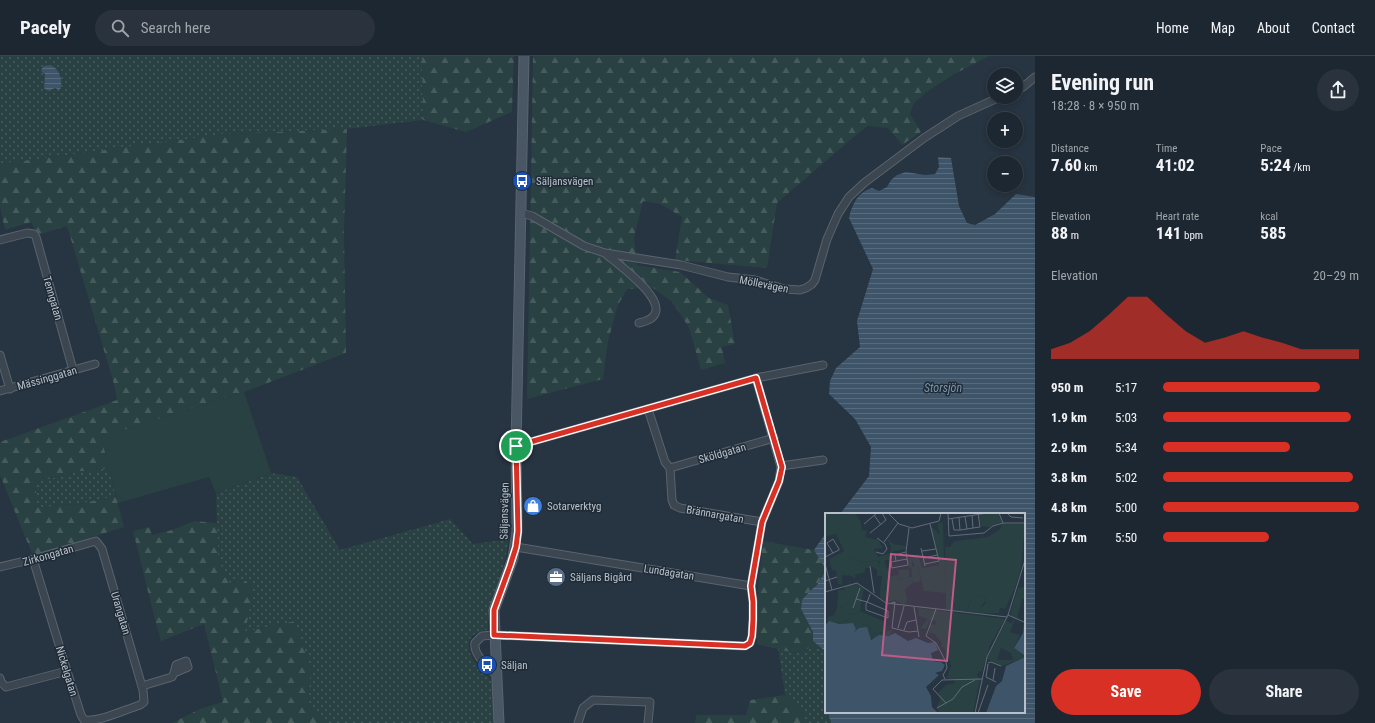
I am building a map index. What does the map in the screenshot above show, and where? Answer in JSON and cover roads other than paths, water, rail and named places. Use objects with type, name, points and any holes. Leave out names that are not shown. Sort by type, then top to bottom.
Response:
[{"type":"street","name":"Säljansvägen","points":[[499,723],[494,610],[516,547],[518,531],[516,446],[524,56]]},
{"type":"street","points":[[1023,85],[1035,77]]},
{"type":"street","name":"Möllevägen","points":[[521,212],[532,216],[584,246],[605,253],[681,265],[728,277],[755,280],[784,289],[800,290],[806,288],[815,280],[827,239],[838,214],[849,197],[859,187],[924,138],[952,120],[987,103]]},
{"type":"street","name":"Tenngatan","points":[[0,240],[27,232],[34,234],[74,370]]},
{"type":"street","points":[[605,253],[639,283],[655,301],[656,315],[650,320],[639,323]]},
{"type":"street","points":[[0,356],[10,388]]},
{"type":"street","name":"Mässinggatan","points":[[0,391],[95,364]]},
{"type":"street","points":[[516,446],[756,378],[823,364]]},
{"type":"street","points":[[498,676],[478,656],[474,646],[477,640],[482,636],[494,635],[745,646],[750,643],[752,636],[753,602],[751,586],[762,522],[779,481],[781,466],[756,378]]},
{"type":"street","name":"Brännargatan","points":[[648,409],[665,462],[670,468],[672,500],[674,505],[677,507],[762,522]]},
{"type":"street","name":"Sköldgatan","points":[[670,468],[774,438]]},
{"type":"street","points":[[781,466],[823,460]]},
{"type":"street","name":"Zirkongatan","points":[[0,567],[96,541]]},
{"type":"street","name":"Urangatan","points":[[96,541],[102,549],[145,696],[144,702]]},
{"type":"street","name":"Lundagatan","points":[[516,547],[751,586]]},
{"type":"street","name":"Nickelgatan","points":[[33,559],[66,671],[84,720],[90,721],[99,719],[140,705],[144,702]]},
{"type":"street","points":[[0,678],[1,682],[6,687],[66,671]]},
{"type":"street","points":[[142,686],[172,677],[174,673]]},
{"type":"street","points":[[578,723],[583,708],[594,700],[650,702],[648,723]]},
{"type":"water","points":[[50,65],[56,69],[60,75],[60,90],[55,88],[48,91],[44,88],[45,74],[41,70],[44,66]]},
{"type":"water","name":"Storsjön","points":[[938,157],[951,158],[959,206],[967,223],[975,225],[995,214],[1016,194],[1035,197],[1035,723],[831,723],[828,713],[1025,713],[1025,513],[841,513],[869,476],[871,447],[855,419],[829,394],[830,381],[836,368],[860,347],[857,321],[873,269],[849,218],[850,213],[856,199],[863,192],[872,188],[879,191],[887,187],[891,180],[897,175],[906,172],[925,175],[935,174],[939,167]]},
{"type":"water","points":[[825,534],[825,568],[814,550]]},
{"type":"water","points":[[825,572],[825,651],[813,641],[813,632],[801,609],[802,600],[817,585]]},
{"type":"place","name":"Säljansvägen","points":[[522,181]]},
{"type":"place","name":"Sotarverktyg","points":[[533,506]]},
{"type":"place","name":"Säljans Bigård","points":[[556,577]]},
{"type":"place","name":"Säljan","points":[[487,665]]}]
